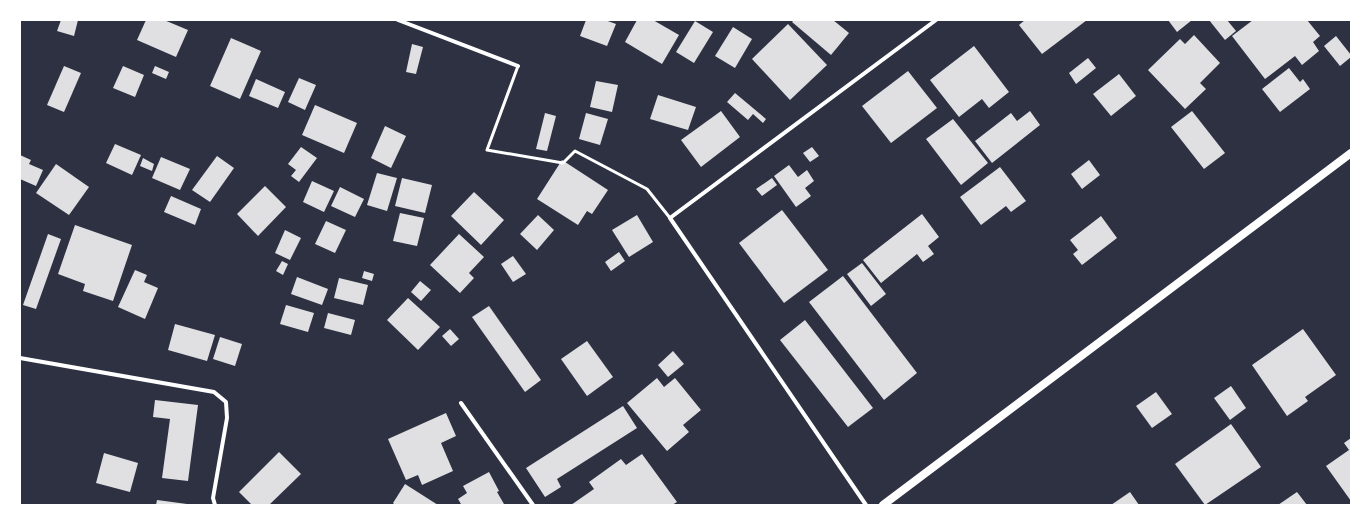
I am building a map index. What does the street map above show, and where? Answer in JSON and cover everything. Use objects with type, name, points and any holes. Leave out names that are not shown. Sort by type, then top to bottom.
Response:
[{"type":"main road","points":[[883,505],[1351,153]]},
{"type":"street","points":[[398,20],[518,66]]},
{"type":"street","points":[[866,505],[670,218],[936,20]]},
{"type":"street","points":[[20,358],[214,392],[226,402],[228,418],[213,498],[215,505]]},
{"type":"street","points":[[461,402],[533,505]]},
{"type":"lane","points":[[518,66],[487,150],[563,163],[574,151],[647,189],[670,218]]},
{"type":"building","points":[[61,20],[78,20],[74,36],[57,31]]},
{"type":"building","points":[[146,20],[164,20],[188,30],[176,57],[137,40]]},
{"type":"building","points":[[586,20],[605,20],[616,24],[607,46],[580,36]]},
{"type":"building","points":[[637,20],[653,20],[679,35],[662,64],[625,42]]},
{"type":"building","points":[[794,20],[833,20],[849,33],[831,55],[792,22]]},
{"type":"building","points":[[1025,20],[1087,20],[1042,54],[1019,25]]},
{"type":"building","points":[[1168,20],[1192,20],[1177,32]]},
{"type":"building","points":[[1209,20],[1227,20],[1236,31],[1225,40]]},
{"type":"building","points":[[1253,20],[1307,20],[1320,36],[1313,42],[1319,51],[1302,65],[1295,56],[1265,79],[1232,36]]},
{"type":"building","points":[[695,21],[713,32],[694,63],[676,52]]},
{"type":"building","points":[[788,24],[827,65],[790,100],[752,59]]},
{"type":"building","points":[[733,27],[752,39],[735,68],[715,56]]},
{"type":"building","points":[[1194,35],[1220,63],[1200,83],[1206,89],[1185,109],[1148,70],[1180,39],[1185,44]]},
{"type":"building","points":[[1336,36],[1351,55],[1351,57],[1340,66],[1324,46]]},
{"type":"building","points":[[231,38],[261,51],[240,99],[210,86]]},
{"type":"building","points":[[412,44],[423,47],[416,74],[406,72]]},
{"type":"building","points":[[974,46],[1009,92],[989,108],[982,99],[959,117],[930,80]]},
{"type":"building","points":[[1088,58],[1096,68],[1076,84],[1069,73]]},
{"type":"building","points":[[64,66],[81,73],[64,112],[47,105]]},
{"type":"building","points":[[123,66],[144,75],[135,97],[113,88]]},
{"type":"building","points":[[155,66],[169,72],[166,79],[152,73]]},
{"type":"building","points":[[1289,68],[1300,82],[1303,79],[1310,89],[1280,112],[1262,89]]},
{"type":"building","points":[[908,71],[937,108],[891,143],[862,106]]},
{"type":"building","points":[[1119,74],[1136,96],[1111,116],[1093,94]]},
{"type":"building","points":[[299,78],[316,85],[305,110],[288,102]]},
{"type":"building","points":[[256,79],[285,92],[278,108],[249,96]]},
{"type":"building","points":[[596,81],[618,85],[612,112],[590,107]]},
{"type":"building","points":[[735,93],[766,119],[763,123],[753,114],[748,120],[727,102]]},
{"type":"building","points":[[658,95],[696,107],[688,130],[650,119]]},
{"type":"building","points":[[315,105],[357,123],[344,153],[302,135]]},
{"type":"building","points":[[721,111],[740,137],[701,167],[681,140]]},
{"type":"building","points":[[1030,111],[1040,125],[992,163],[975,141],[1011,113],[1017,121]]},
{"type":"building","points":[[1192,111],[1225,153],[1204,169],[1171,127]]},
{"type":"building","points":[[545,113],[556,116],[547,151],[536,149]]},
{"type":"building","points":[[586,113],[608,119],[600,145],[579,139]]},
{"type":"building","points":[[953,119],[988,163],[961,185],[926,139]]},
{"type":"building","points":[[385,126],[406,136],[391,168],[371,158]]},
{"type":"building","points":[[115,144],[141,155],[132,175],[106,163]]},
{"type":"building","points":[[301,147],[317,158],[299,182],[291,176],[296,170],[288,164]]},
{"type":"building","points":[[812,147],[819,156],[810,162],[803,153]]},
{"type":"building","points":[[20,155],[31,160],[29,164],[43,170],[36,186],[20,179]]},
{"type":"building","points":[[217,156],[234,168],[210,202],[192,190]]},
{"type":"building","points":[[161,157],[190,169],[180,190],[152,178]]},
{"type":"building","points":[[143,158],[154,164],[152,171],[140,166]]},
{"type":"building","points":[[562,160],[608,190],[592,214],[587,211],[578,225],[537,199]]},
{"type":"building","points":[[1089,160],[1100,175],[1082,189],[1071,174]]},
{"type":"building","points":[[56,164],[89,187],[69,215],[36,193]]},
{"type":"building","points":[[789,165],[798,177],[807,170],[814,181],[805,188],[811,196],[796,207],[774,176]]},
{"type":"building","points":[[1000,167],[1026,201],[1011,212],[1006,206],[981,225],[960,197]]},
{"type":"building","points":[[377,173],[397,178],[387,211],[367,205]]},
{"type":"building","points":[[402,178],[432,185],[425,213],[395,206]]},
{"type":"building","points":[[772,178],[777,185],[762,196],[756,189]]},
{"type":"building","points":[[312,181],[334,191],[324,212],[303,202]]},
{"type":"building","points":[[265,186],[286,207],[258,236],[237,214]]},
{"type":"building","points":[[340,187],[364,199],[355,217],[331,206]]},
{"type":"building","points":[[474,192],[504,220],[481,245],[451,216]]},
{"type":"building","points":[[171,196],[201,209],[195,225],[164,212]]},
{"type":"building","points":[[782,210],[828,270],[784,303],[739,243]]},
{"type":"building","points":[[400,213],[424,218],[417,246],[393,241]]},
{"type":"building","points":[[922,214],[939,237],[928,246],[934,254],[923,262],[917,254],[881,283],[863,260]]},
{"type":"building","points":[[538,215],[554,230],[537,250],[520,234]]},
{"type":"building","points":[[637,215],[653,242],[629,257],[612,230]]},
{"type":"building","points":[[1101,216],[1117,238],[1082,265],[1073,254],[1078,250],[1070,240]]},
{"type":"building","points":[[326,221],[346,230],[335,253],[315,244]]},
{"type":"building","points":[[75,225],[132,245],[113,301],[83,291],[85,284],[58,274]]},
{"type":"building","points":[[285,230],[301,238],[290,260],[275,253]]},
{"type":"building","points":[[48,234],[61,239],[36,309],[23,305]]},
{"type":"building","points":[[459,234],[484,257],[469,273],[474,278],[460,293],[430,265]]},
{"type":"building","points":[[619,252],[625,261],[611,271],[605,262]]},
{"type":"building","points":[[513,256],[526,274],[513,282],[501,264]]},
{"type":"building","points":[[282,261],[288,264],[283,275],[276,271]]},
{"type":"building","points":[[862,263],[886,294],[871,306],[847,274]]},
{"type":"building","points":[[135,270],[147,275],[144,282],[158,288],[145,319],[118,307]]},
{"type":"building","points":[[364,271],[374,274],[372,281],[362,278]]},
{"type":"building","points":[[843,276],[917,373],[884,400],[809,302]]},
{"type":"building","points":[[297,277],[328,289],[322,305],[291,294]]},
{"type":"building","points":[[339,278],[368,285],[363,305],[334,298]]},
{"type":"building","points":[[420,281],[431,290],[421,301],[411,292]]},
{"type":"building","points":[[408,298],[440,327],[418,350],[387,320]]},
{"type":"building","points":[[286,305],[314,313],[308,332],[280,324]]},
{"type":"building","points":[[489,306],[541,380],[525,392],[472,317]]},
{"type":"building","points":[[328,313],[355,320],[351,335],[324,328]]},
{"type":"building","points":[[805,320],[873,408],[848,427],[780,340]]},
{"type":"building","points":[[175,324],[215,335],[207,361],[168,350]]},
{"type":"building","points":[[450,329],[459,339],[451,346],[442,336]]},
{"type":"building","points":[[1303,329],[1336,375],[1305,397],[1308,401],[1287,416],[1252,365]]},
{"type":"building","points":[[220,337],[242,344],[235,366],[213,359]]},
{"type":"building","points":[[587,341],[613,377],[587,396],[561,359]]},
{"type":"building","points":[[673,351],[684,364],[668,377],[658,365]]},
{"type":"building","points":[[657,378],[664,387],[675,378],[701,410],[683,425],[689,432],[667,451],[627,403]]},
{"type":"building","points":[[1231,386],[1246,408],[1230,420],[1214,398]]},
{"type":"building","points":[[1156,392],[1172,414],[1152,428],[1136,406]]},
{"type":"building","points":[[155,400],[198,405],[188,481],[162,478],[170,419],[153,417]]},
{"type":"building","points":[[623,406],[637,428],[557,479],[561,487],[545,497],[526,468]]},
{"type":"building","points":[[446,413],[456,436],[441,443],[453,471],[422,485],[418,475],[406,480],[388,439]]},
{"type":"building","points":[[1231,424],[1261,467],[1205,505],[1175,464]]},
{"type":"building","points":[[1351,438],[1351,501],[1326,466],[1349,450],[1344,443]]},
{"type":"building","points":[[279,452],[301,474],[269,505],[252,505],[239,492]]},
{"type":"building","points":[[104,453],[138,463],[130,492],[96,483]]},
{"type":"building","points":[[642,454],[677,502],[672,505],[571,505],[594,489],[589,482],[621,459],[626,465]]},
{"type":"building","points":[[489,472],[499,491],[497,492],[504,504],[459,505],[461,504],[458,499],[467,493],[463,486]]},
{"type":"building","points":[[405,484],[438,505],[395,505],[393,503]]},
{"type":"building","points":[[1130,492],[1139,505],[1111,505]]},
{"type":"building","points":[[1297,492],[1307,505],[1278,505]]},
{"type":"building","points":[[157,500],[187,504],[187,505],[156,505]]}]
